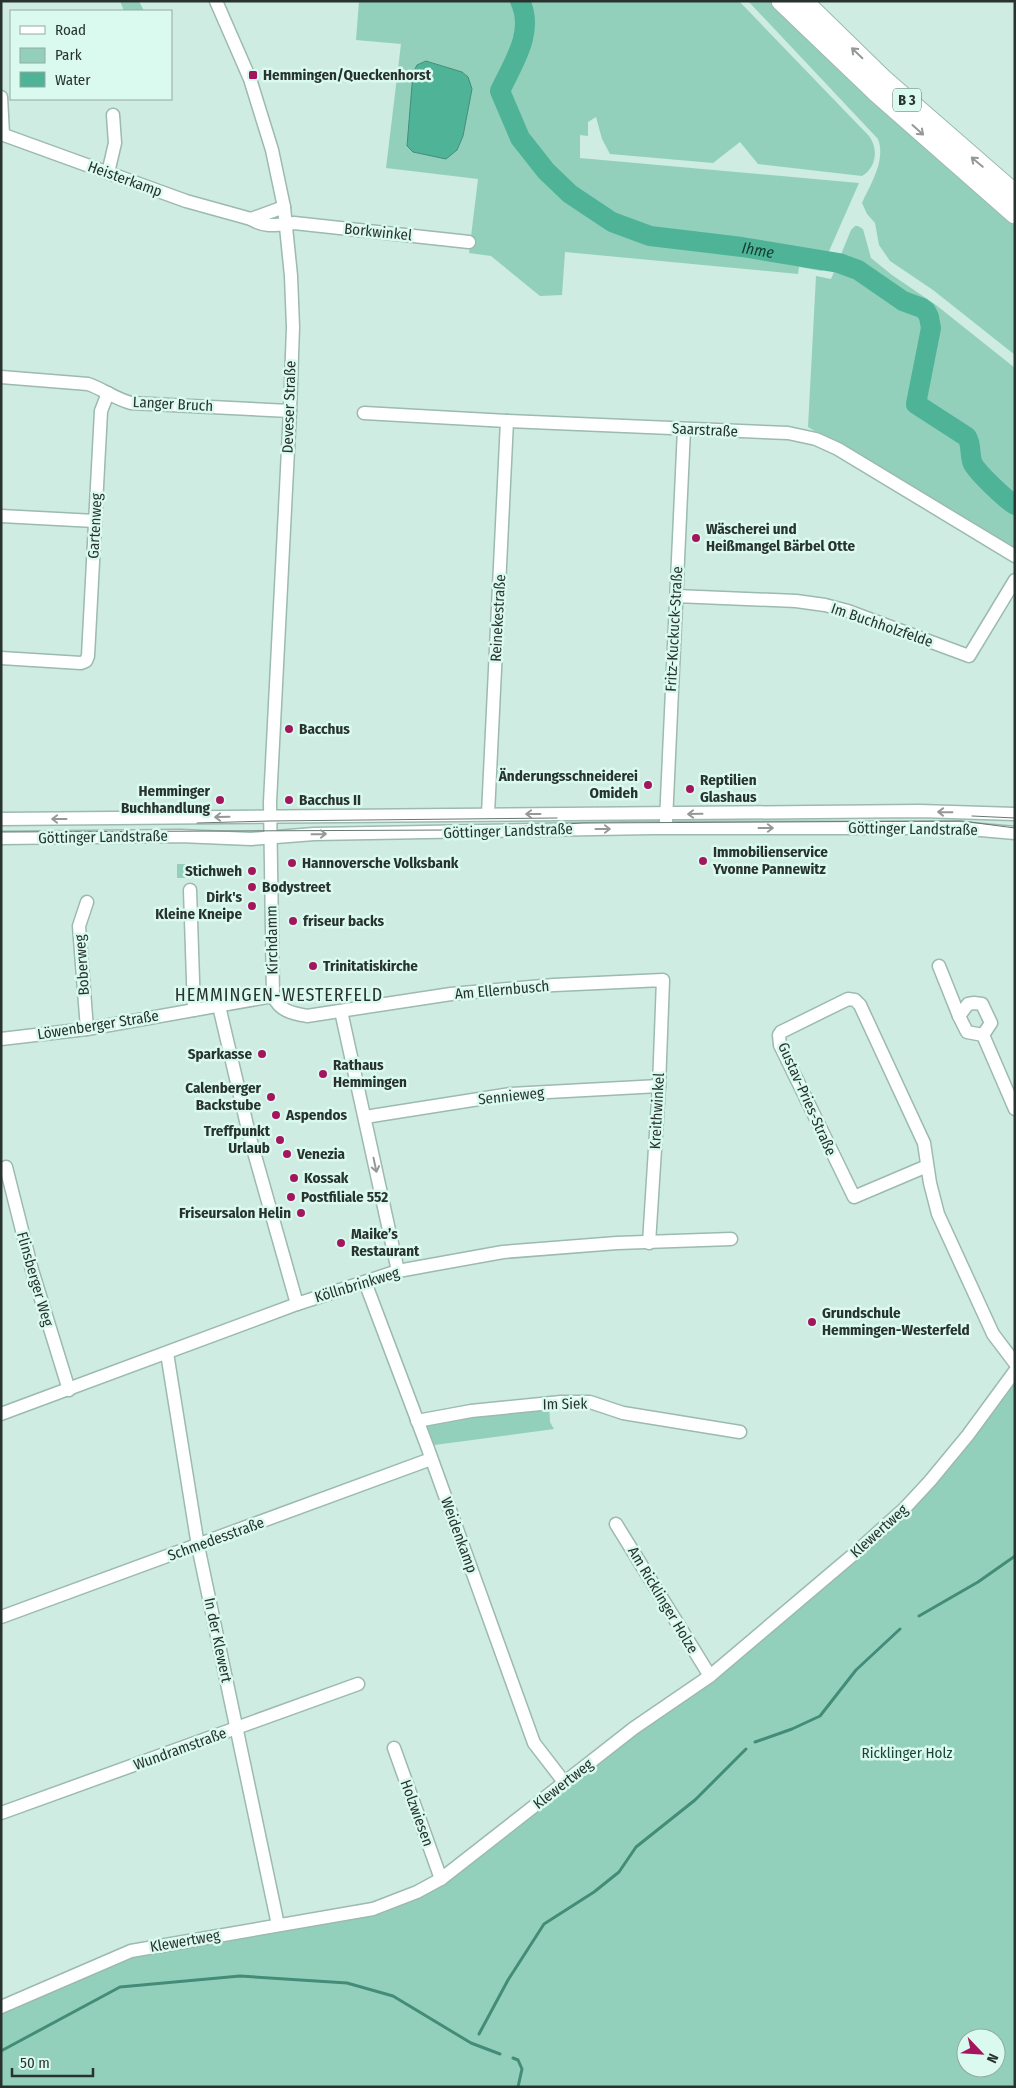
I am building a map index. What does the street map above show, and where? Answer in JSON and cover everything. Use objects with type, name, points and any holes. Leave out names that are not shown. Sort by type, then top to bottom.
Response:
[{"type":"highway","name":"B 3","points":[[781,1],[875,91],[1015,214]]},
{"type":"highway","name":"B 3","points":[[803,1],[884,80],[1015,194]]},
{"type":"street","name":"Deveser Straße","points":[[216,1],[250,78],[276,167],[284,208],[291,276],[290,410],[270,825]]},
{"type":"street","points":[[1,97],[2,134]]},
{"type":"street","points":[[108,173],[115,143],[113,115]]},
{"type":"street","name":"Heisterkamp","points":[[2,134],[186,201],[251,219],[260,225],[286,224]]},
{"type":"street","points":[[251,219],[284,208]]},
{"type":"street","name":"Borkwinkel","points":[[286,224],[294,222],[469,242]]},
{"type":"street","name":"Langer Bruch","points":[[1,377],[88,384],[120,400],[131,403],[290,410]]},
{"type":"street","name":"Gartenweg","points":[[1,658],[81,663],[88,656],[101,411],[108,393]]},
{"type":"street","name":"Saarstraße","points":[[364,413],[788,434],[827,444],[1015,556]]},
{"type":"street","name":"Reinekestraße","points":[[488,814],[507,421]]},
{"type":"street","name":"Fritz-Kuckuck-Straße","points":[[666,828],[684,429]]},
{"type":"street","points":[[1,516],[95,521]]},
{"type":"street","name":"Im Buchholzfelde","points":[[676,596],[796,601],[825,605],[848,611],[969,656],[1015,580]]},
{"type":"street","name":"Göttinger Landstraße","points":[[1,838],[180,836],[251,839],[270,825],[488,814],[920,811],[1015,814]]},
{"type":"street","name":"Göttinger Landstraße","points":[[1,819],[549,831],[666,828],[958,828],[1015,833]]},
{"type":"street","name":"Kirchdamm","points":[[270,825],[273,996],[280,1007],[289,1013],[307,1016],[341,1011]]},
{"type":"street","points":[[190,890],[194,1010]]},
{"type":"street","name":"Boberweg","points":[[86,1029],[79,926],[87,902]]},
{"type":"street","points":[[939,966],[967,1032],[983,1035]]},
{"type":"street","name":"Am Ellernbusch","points":[[341,1011],[452,994],[563,984],[664,980]]},
{"type":"street","name":"Kreithwinkel","points":[[649,1243],[664,980]]},
{"type":"street","name":"Kirchdamm","points":[[194,1010],[273,996]]},
{"type":"street","name":"Gustav-Pries-Straße","points":[[927,1166],[854,1197],[780,1045],[779,1035],[781,1032],[848,999],[855,1000],[860,1005],[924,1142],[927,1166],[938,1214],[993,1334],[1015,1363]]},
{"type":"street","points":[[959,1016],[968,1004],[982,1004],[990,1022],[983,1035]]},
{"type":"street","points":[[219,1006],[250,1138],[297,1304]]},
{"type":"street","name":"Löwenberger Straße","points":[[1,1039],[86,1029],[194,1010]]},
{"type":"street","points":[[341,1011],[398,1271]]},
{"type":"street","points":[[983,1035],[1015,1109]]},
{"type":"street","name":"Sennieweg","points":[[364,1117],[511,1094],[659,1086]]},
{"type":"street","name":"Flinsberger Weg","points":[[6,1167],[27,1252],[69,1390]]},
{"type":"street","name":"Köllnbrinkweg","points":[[1,1414],[297,1304],[398,1271],[503,1252],[617,1243],[731,1239]]},
{"type":"street","name":"Weidenkamp","points":[[365,1282],[534,1743],[564,1782]]},
{"type":"street","name":"In der Klewert","points":[[167,1353],[198,1546],[278,1925]]},
{"type":"street","name":"Klewertweg","points":[[1,2007],[131,1951],[373,1909],[417,1892],[441,1879],[634,1728],[710,1676],[854,1554],[904,1509],[930,1482],[1015,1371]]},
{"type":"street","name":"Im Siek","points":[[417,1421],[471,1411],[561,1402],[590,1402],[623,1413],[740,1432]]},
{"type":"street","name":"Schmedesstraße","points":[[1,1617],[431,1459]]},
{"type":"street","name":"Am Ricklinger Holze","points":[[616,1524],[710,1676]]},
{"type":"street","name":"Wundramstraße","points":[[1,1813],[358,1684]]},
{"type":"street","name":"Holzwiesen","points":[[394,1748],[441,1879]]},
{"type":"green space","points":[[120,1],[139,1],[144,10],[124,10]]},
{"type":"green space","points":[[359,1],[739,1],[869,136],[875,152],[873,163],[867,173],[862,176],[758,164],[740,142],[713,163],[610,154],[602,139],[596,117],[588,122],[588,136],[580,135],[580,158],[859,183],[826,258],[787,251],[651,234],[614,220],[572,192],[549,170],[548,177],[568,197],[611,225],[651,239],[745,250],[825,263],[822,271],[799,267],[798,274],[565,252],[562,295],[540,296],[491,256],[469,253],[478,179],[386,168],[401,44],[356,40]],"holes":[[[427,61],[462,72],[472,89],[463,136],[457,150],[438,154],[425,154],[413,151],[407,147],[413,74],[417,65]]]},
{"type":"green space","points":[[748,1],[772,1],[963,181],[1015,224],[1015,355],[933,290],[890,261],[879,245],[875,223],[867,214],[862,203],[879,164],[880,147],[878,139]]},
{"type":"green space","points":[[855,226],[863,229],[871,258],[936,305],[1015,368],[1015,550],[808,427],[816,276],[831,279],[851,230]]},
{"type":"green space","points":[[177,864],[196,864],[196,878],[177,878]]},
{"type":"green space","name":"Ricklinger Holz","points":[[1015,1380],[1015,2087],[1,2087],[1,2014],[132,1956],[385,1912],[420,1898],[446,1884],[860,1555]]},
{"type":"green space","points":[[549,1403],[550,1422],[554,1429],[427,1446],[417,1421]]},
{"type":"water","points":[[426,61],[462,72],[468,77],[472,89],[463,136],[457,150],[446,159],[413,152],[407,146],[413,73],[417,65]]},
{"type":"waterway","name":"Ihme","points":[[520,1],[524,13],[524,36],[500,91],[520,138],[546,171],[570,194],[612,222],[650,236],[742,247],[839,263],[858,270],[903,301],[922,308],[929,317],[931,328],[916,404],[967,437],[973,464],[999,492],[1015,505]]},
{"type":"waterway","points":[[919,1616],[978,1582],[1015,1556]]},
{"type":"waterway","points":[[755,1742],[792,1729],[820,1716],[856,1670],[900,1629]]},
{"type":"waterway","points":[[479,2034],[508,1980],[544,1924],[594,1892],[619,1872],[636,1847],[695,1800],[746,1749]]},
{"type":"waterway","points":[[1,2051],[120,1987],[240,1976],[347,1983],[393,1996],[471,2043],[500,2054]]},
{"type":"waterway","points":[[513,2058],[518,2060],[522,2069],[518,2087]]},
{"type":"tram line","points":[[972,816],[1015,818]]},
{"type":"tram line","points":[[197,823],[557,818]]},
{"type":"tram line","points":[[1,832],[450,830],[583,823],[962,821],[1015,828]]},
{"type":"place","name":"Hemmingen/Queckenhorst","points":[[253,75]]},
{"type":"place","name":"Wäscherei und Heißmangel Bärbel Otte","points":[[696,538]]},
{"type":"place","name":"Bacchus","points":[[289,729]]},
{"type":"place","name":"Änderungsschneiderei Omideh","points":[[648,785]]},
{"type":"place","name":"Reptilien Glashaus","points":[[690,789]]},
{"type":"place","name":"Hemminger Buchhandlung","points":[[220,800]]},
{"type":"place","name":"Bacchus II","points":[[289,800]]},
{"type":"place","name":"Immobilienservice Yvonne Pannewitz","points":[[703,861]]},
{"type":"place","name":"Hannoversche Volksbank","points":[[292,863]]},
{"type":"place","name":"Stichweh","points":[[252,871]]},
{"type":"place","name":"Bodystreet","points":[[252,887]]},
{"type":"place","name":"Dirk's Kleine Kneipe","points":[[252,906]]},
{"type":"place","name":"friseur backs","points":[[293,921]]},
{"type":"place","name":"Trinitatiskirche","points":[[313,966]]},
{"type":"place","name":"Sparkasse","points":[[262,1054]]},
{"type":"place","name":"Rathaus Hemmingen","points":[[323,1074]]},
{"type":"place","name":"Calenberger Backstube","points":[[271,1097]]},
{"type":"place","name":"Aspendos","points":[[276,1115]]},
{"type":"place","name":"Treffpunkt Urlaub","points":[[280,1140]]},
{"type":"place","name":"Venezia","points":[[287,1154]]},
{"type":"place","name":"Kossak","points":[[294,1178]]},
{"type":"place","name":"Postfiliale 552","points":[[291,1197]]},
{"type":"place","name":"Friseursalon Helin","points":[[301,1213]]},
{"type":"place","name":"Maike’s Restaurant","points":[[341,1243]]},
{"type":"place","name":"Grundschule Hemmingen-Westerfeld","points":[[812,1322]]},
{"type":"district","name":"HEMMINGEN-WESTERFELD","points":[[279,995]]}]
